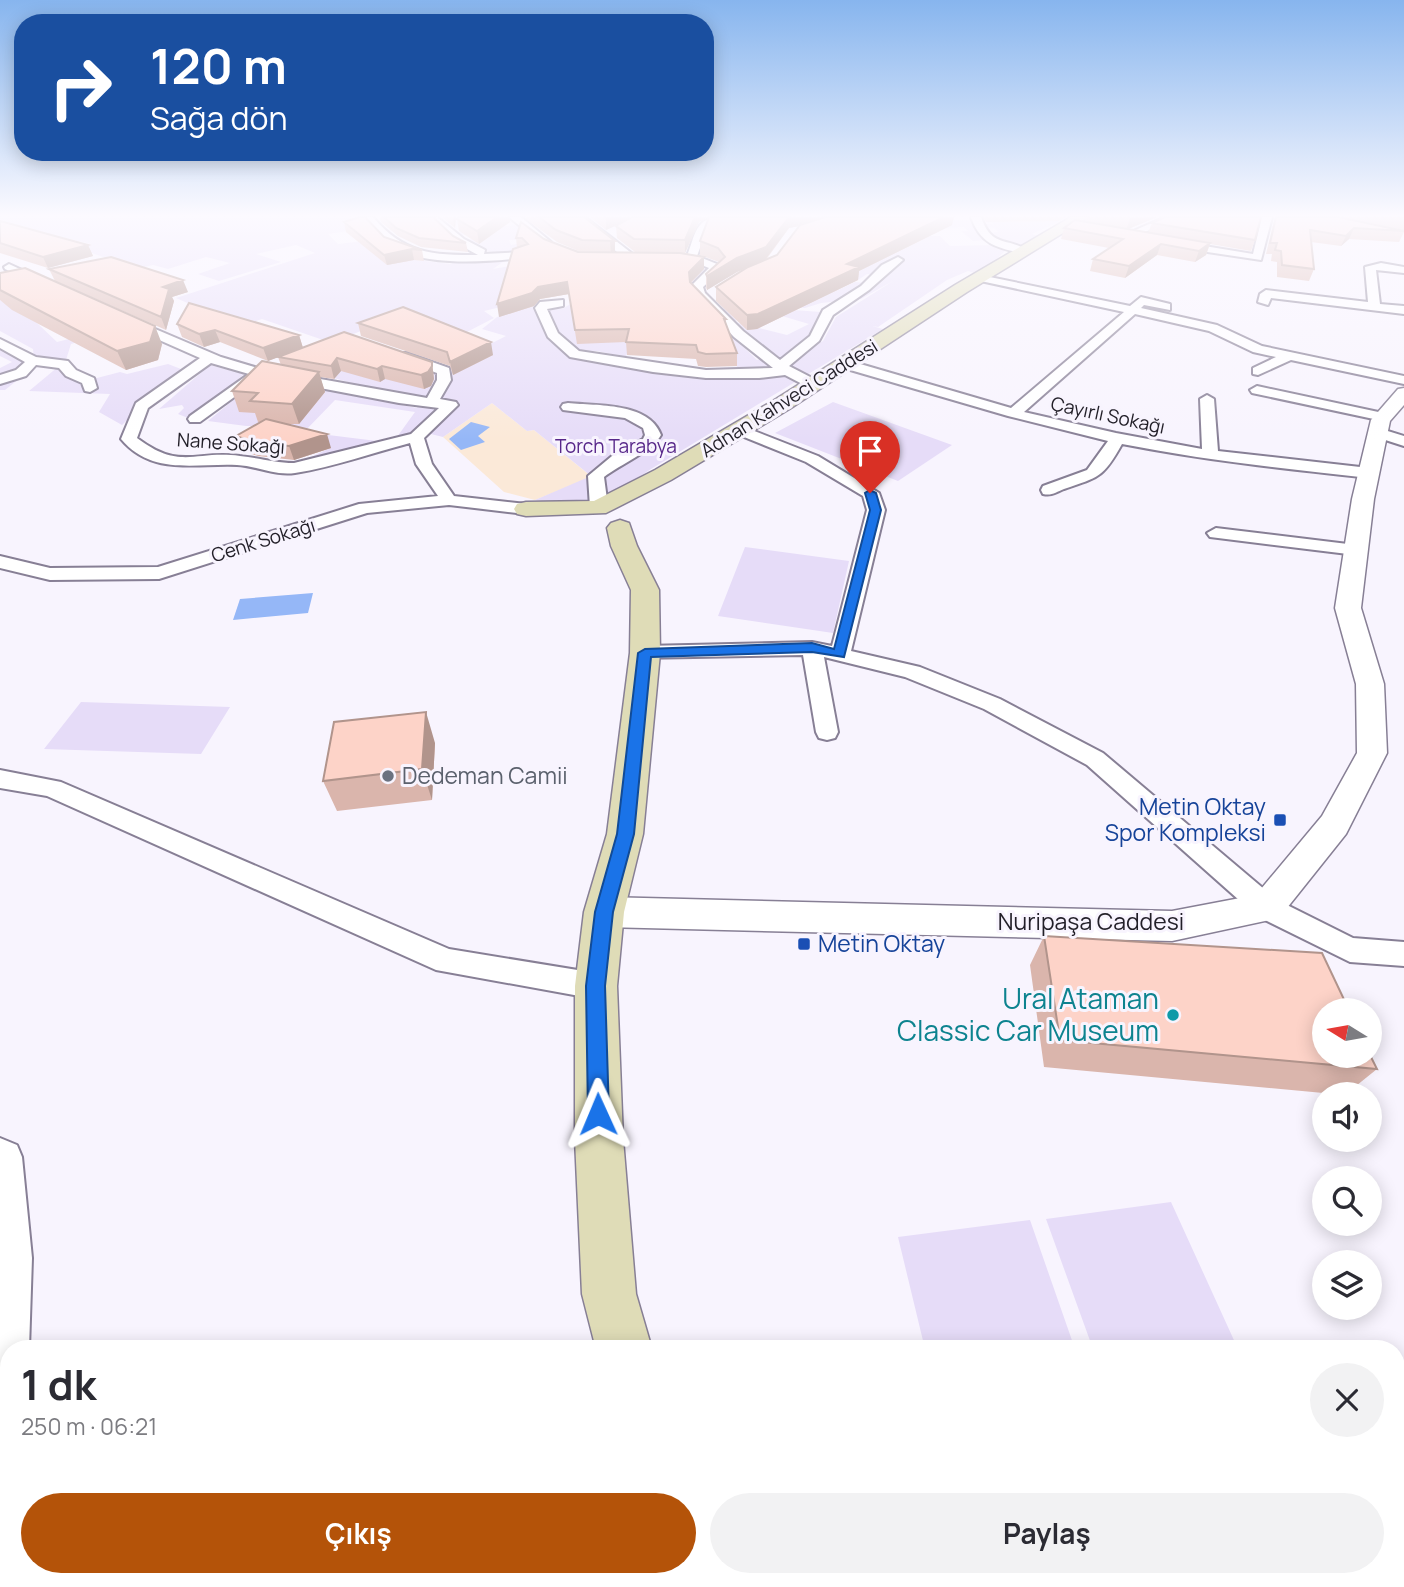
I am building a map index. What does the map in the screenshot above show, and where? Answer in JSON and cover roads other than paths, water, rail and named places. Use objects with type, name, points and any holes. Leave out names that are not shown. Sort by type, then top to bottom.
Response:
[{"type":"main road","name":"Adnan Kahveci Caddesi","points":[[606,520],[638,489],[739,430],[959,291]]},
{"type":"main road","points":[[527,509],[606,520],[645,590],[645,653],[625,834],[604,912],[596,986],[599,1139],[609,1294],[622,1340]]},
{"type":"street","points":[[59,291],[64,293]]},
{"type":"street","points":[[702,291],[753,350],[782,369],[813,384]]},
{"type":"street","points":[[559,303],[544,304],[541,308],[549,333],[559,346],[575,354],[719,376],[751,377],[782,369],[816,340],[824,328],[827,313],[860,291]]},
{"type":"street","points":[[1042,291],[1213,328],[1258,349],[1404,380]]},
{"type":"street","points":[[1372,291],[1374,307]]},
{"type":"street","points":[[1265,302],[1266,294],[1404,310]]},
{"type":"street","points":[[1014,413],[1141,302],[1166,307]]},
{"type":"street","points":[[111,314],[210,357],[258,372],[399,399],[451,405],[416,436],[424,464],[449,500]]},
{"type":"street","points":[[0,343],[33,362],[63,364],[71,373],[89,381],[90,388]]},
{"type":"street","points":[[385,349],[444,371],[444,380],[432,401]]},
{"type":"street","points":[[1258,371],[1288,356]]},
{"type":"street","name":"Nane Sokağı","points":[[210,357],[141,406],[129,439],[159,459],[180,462],[239,460],[274,468],[294,468],[416,436]]},
{"type":"street","points":[[0,380],[21,373],[33,362]]},
{"type":"street","points":[[195,419],[258,372],[284,362]]},
{"type":"street","name":"Çayırlı Sokağı","points":[[845,364],[1014,413],[1116,438],[1210,455],[1369,473]]},
{"type":"street","points":[[1257,390],[1389,430]]},
{"type":"street","points":[[1267,908],[1334,825],[1372,753],[1370,684],[1348,608],[1369,473],[1404,393]]},
{"type":"street","points":[[1207,399],[1210,455]]},
{"type":"street","points":[[568,407],[639,417],[650,426],[653,435],[649,442],[618,459],[596,476],[606,520]]},
{"type":"street","points":[[739,430],[812,459],[870,493],[876,510],[840,654]]},
{"type":"street","points":[[1049,490],[1065,482],[1084,480],[1097,472],[1116,438]]},
{"type":"street","name":"Cenk Sokağı","points":[[0,562],[50,574],[159,573],[365,508],[449,500],[527,509]]},
{"type":"street","points":[[1216,533],[1356,550]]},
{"type":"street","points":[[812,648],[827,732]]},
{"type":"street","points":[[645,653],[812,648],[912,672],[969,695],[1096,759],[1267,908],[1350,950],[1404,954]]},
{"type":"street","points":[[0,779],[52,788],[446,961],[596,986]]},
{"type":"street","name":"Nuripaşa Caddesi","points":[[604,912],[1172,926],[1267,908]]},
{"type":"street","points":[[0,1155],[5,1157],[14,1258],[10,1340]]},
{"type":"water","points":[[471,422],[490,427],[478,436],[485,442],[461,450],[449,439]]},
{"type":"water","points":[[313,593],[308,613],[233,620],[240,599]]},
{"type":"place","name":"Dedeman Camii","points":[[388,776]]},
{"type":"place","name":"Metin Oktay Spor Kompleksi","points":[[1280,820]]},
{"type":"place","name":"Metin Oktay","points":[[804,944]]},
{"type":"place","name":"Ural Ataman Classic Car Museum","points":[[1173,1015]]},
{"type":"park label","name":"Torch Tarabya","points":[[616,446]]}]
